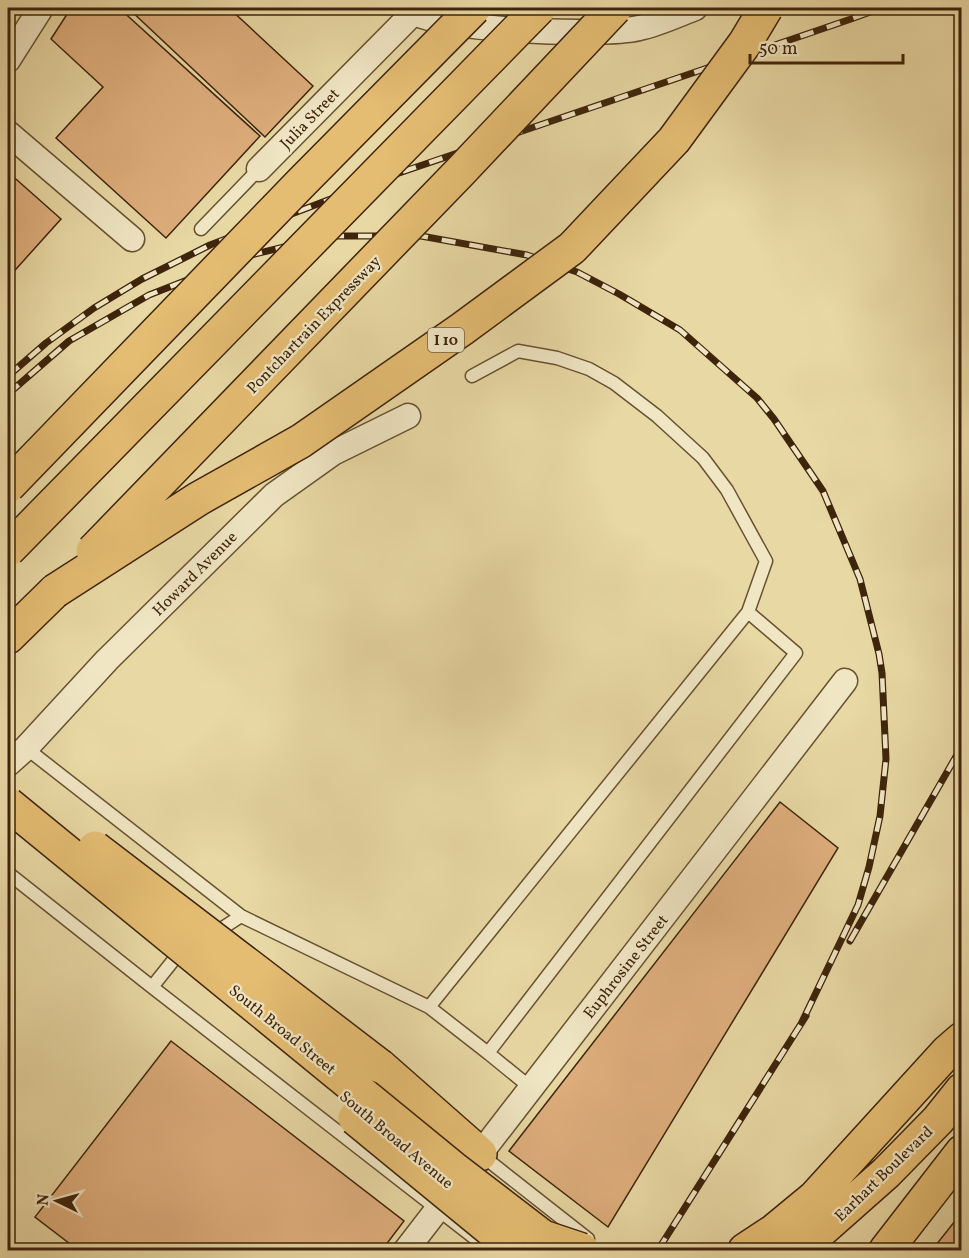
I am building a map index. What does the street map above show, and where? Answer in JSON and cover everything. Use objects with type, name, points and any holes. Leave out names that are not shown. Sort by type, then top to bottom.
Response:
[{"type":"main road","points":[[8,486],[474,8]]},
{"type":"main road","points":[[8,550],[539,8]]},
{"type":"main road","name":"Pontchartrain Expressway","points":[[8,637],[460,172],[615,8]]},
{"type":"main road","name":"I 10","points":[[55,591],[198,499],[301,441],[462,329],[572,248],[674,140],[745,43],[766,8]]},
{"type":"main road","points":[[8,781],[380,1066],[480,1154]]},
{"type":"main road","name":"South Broad Street","points":[[8,804],[453,1168],[524,1247]]},
{"type":"main road","name":"South Broad Street","points":[[8,833],[524,1247]]},
{"type":"main road","points":[[745,1251],[774,1231],[814,1198],[954,1046]]},
{"type":"main road","name":"Earhart Boulevard","points":[[799,1251],[886,1173],[938,1120],[962,1090]]},
{"type":"main road","points":[[886,1251],[962,1152]]},
{"type":"main road","points":[[524,1247],[581,1251]]},
{"type":"street","points":[[8,60],[41,8]]},
{"type":"street","points":[[412,9],[437,21],[553,32],[637,29],[695,8]]},
{"type":"street","name":"Julia Street","points":[[259,169],[412,9]]},
{"type":"street","points":[[8,133],[132,239]]},
{"type":"street","name":"Howard Avenue","points":[[8,764],[26,748],[107,660],[274,495],[333,453],[408,416]]},
{"type":"street","name":"Euphrosine Street","points":[[406,1251],[845,681]]},
{"type":"street","name":"South Broad Avenue","points":[[8,820],[455,1187],[524,1247]]},
{"type":"lane","name":"Julia Street","points":[[201,229],[259,169]]},
{"type":"lane","points":[[429,1007],[748,612],[766,561],[727,490],[703,458],[657,416],[614,383],[589,369],[557,358],[518,351],[472,376]]},
{"type":"lane","points":[[488,1053],[796,653],[748,612]]},
{"type":"lane","points":[[26,748],[241,916],[429,1007],[531,1088]]},
{"type":"lane","points":[[8,873],[438,1209],[524,1247]]},
{"type":"lane","points":[[152,987],[176,957],[241,916]]},
{"type":"lane","points":[[480,1154],[588,1239],[581,1251]]},
{"type":"lane","points":[[8,1246],[14,1251]]},
{"type":"building","points":[[71,8],[119,8],[260,136],[166,238],[56,138],[103,87],[51,39]]},
{"type":"building","points":[[128,8],[229,8],[313,86],[265,137]]},
{"type":"building","points":[[8,172],[61,219],[8,278]]},
{"type":"building","points":[[780,802],[838,848],[608,1227],[509,1151]]},
{"type":"building","points":[[171,1041],[404,1221],[382,1250],[78,1250],[35,1217]]},
{"type":"building","points":[[955,1221],[962,1226],[962,1250],[932,1250]]},
{"type":"railway","points":[[8,376],[46,343],[94,308],[142,279],[210,245],[399,173],[881,8]]},
{"type":"railway","points":[[8,394],[69,341],[149,295],[251,255],[329,236],[421,236],[527,255],[577,272],[680,330],[757,398],[823,491],[860,579],[879,654],[886,759],[880,816],[858,905],[801,1024]]},
{"type":"railway","points":[[850,941],[962,746]]},
{"type":"railway","points":[[658,1250],[806,1016]]}]
